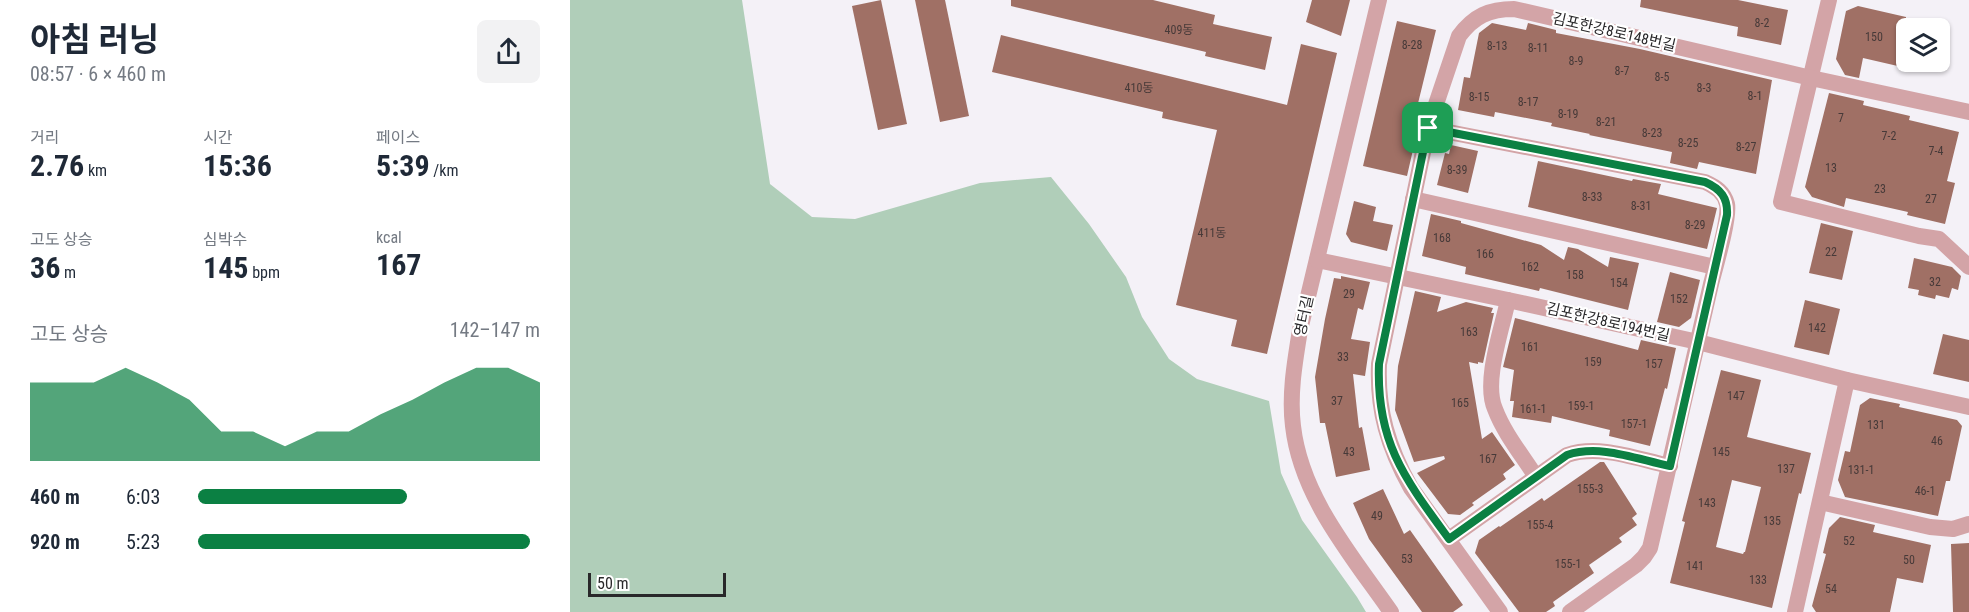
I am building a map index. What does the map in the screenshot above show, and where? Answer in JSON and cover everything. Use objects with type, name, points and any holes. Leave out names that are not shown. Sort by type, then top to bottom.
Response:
[{"type":"street","name":"영터길","points":[[1379,0],[1294,364],[1292,426],[1299,458],[1314,497],[1391,612]]},
{"type":"street","points":[[1829,0],[1781,202],[1939,239],[1969,267]]},
{"type":"street","name":"김포한강8로148번길","points":[[1500,612],[1401,471],[1388,439],[1378,390],[1379,364],[1428,128],[1459,36],[1468,24],[1497,9],[1514,9],[1969,112]]},
{"type":"street","points":[[1428,128],[1705,182],[1724,194],[1727,215],[1650,548],[1636,565],[1570,612]]},
{"type":"street","points":[[1413,199],[1715,267]]},
{"type":"street","name":"김포한강8로194번길","points":[[1317,260],[1698,342],[1847,380],[1969,406]]},
{"type":"street","points":[[1508,300],[1490,380],[1491,394],[1501,422],[1536,477]]},
{"type":"street","points":[[1795,612],[1847,380]]},
{"type":"street","points":[[1449,539],[1567,455],[1579,451],[1598,450],[1670,466]]},
{"type":"street","points":[[1820,502],[1930,527],[1953,529],[1969,524]]},
{"type":"green space","points":[[570,0],[742,0],[770,184],[812,217],[855,219],[980,183],[1051,177],[1089,224],[1126,277],[1142,317],[1169,359],[1197,379],[1269,401],[1281,473],[1302,520],[1366,612],[570,612]]},
{"type":"building","points":[[881,0],[907,124],[878,130],[852,6]]},
{"type":"building","points":[[915,0],[945,0],[969,116],[940,122]]},
{"type":"building","points":[[1011,0],[1153,0],[1215,15],[1213,24],[1272,37],[1265,70],[1205,56],[1206,52],[1011,6]]},
{"type":"building","points":[[1312,0],[1350,0],[1341,36],[1306,22]]},
{"type":"building","points":[[1641,0],[1738,0],[1788,10],[1781,45],[1737,36],[1738,27],[1640,7]]},
{"type":"building","points":[[1858,6],[1906,17],[1896,18],[1896,66],[1863,58],[1859,78],[1845,75],[1836,59],[1846,11]]},
{"type":"building","points":[[1397,21],[1436,30],[1409,140],[1415,141],[1407,176],[1363,166]]},
{"type":"building","points":[[1492,23],[1526,30],[1528,23],[1556,30],[1556,33],[1640,49],[1772,80],[1756,174],[1699,162],[1697,169],[1670,163],[1672,152],[1551,126],[1552,123],[1495,112],[1494,117],[1458,110],[1464,77],[1470,78],[1479,33]]},
{"type":"building","points":[[1001,35],[1287,105],[1301,44],[1337,53],[1267,354],[1231,346],[1237,320],[1176,305],[1217,130],[1162,118],[1163,112],[992,72]]},
{"type":"building","points":[[1829,93],[1864,101],[1863,105],[1910,116],[1909,120],[1959,132],[1947,181],[1955,183],[1945,224],[1907,215],[1908,212],[1846,198],[1844,207],[1812,197],[1805,187]]},
{"type":"building","points":[[1451,145],[1478,151],[1468,193],[1437,185],[1445,153],[1449,154]]},
{"type":"building","points":[[1538,161],[1632,181],[1633,179],[1661,184],[1658,194],[1717,208],[1707,249],[1528,207]]},
{"type":"building","points":[[1354,201],[1376,207],[1373,221],[1393,225],[1387,251],[1351,242],[1346,234]]},
{"type":"building","points":[[1431,214],[1541,245],[1564,260],[1568,247],[1578,249],[1608,267],[1610,257],[1639,263],[1628,310],[1540,288],[1539,291],[1465,274],[1466,267],[1422,256]]},
{"type":"building","points":[[1821,223],[1853,231],[1842,280],[1809,273]]},
{"type":"building","points":[[1914,258],[1952,267],[1961,276],[1958,290],[1952,288],[1949,298],[1936,295],[1935,299],[1918,295],[1919,290],[1908,288]]},
{"type":"building","points":[[1670,272],[1700,280],[1691,318],[1679,327],[1657,322]]},
{"type":"building","points":[[1341,276],[1370,282],[1363,310],[1358,308],[1351,339],[1370,342],[1365,376],[1353,374],[1359,428],[1362,427],[1370,470],[1336,477],[1325,423],[1320,423],[1315,377],[1334,278],[1341,279]]},
{"type":"building","points":[[1415,291],[1441,297],[1437,312],[1466,302],[1493,308],[1491,313],[1494,313],[1483,363],[1469,362],[1482,439],[1492,432],[1515,465],[1503,474],[1506,479],[1472,503],[1474,505],[1460,515],[1448,514],[1417,473],[1445,459],[1444,456],[1414,462],[1395,410],[1398,366]]},
{"type":"building","points":[[1805,300],[1840,309],[1829,355],[1794,347]]},
{"type":"building","points":[[1515,318],[1638,350],[1641,340],[1676,348],[1667,389],[1665,388],[1650,446],[1609,436],[1610,430],[1552,416],[1551,423],[1512,417],[1514,401],[1510,401],[1514,370],[1503,367]]},
{"type":"building","points":[[1943,334],[1969,340],[1969,382],[1933,374]]},
{"type":"building","points":[[1721,370],[1761,380],[1747,437],[1811,453],[1801,494],[1799,493],[1772,608],[1670,583],[1685,522],[1682,521]],"holes":[[[1732,480],[1761,487],[1745,552],[1743,554],[1716,547]]]},
{"type":"building","points":[[1870,398],[1957,420],[1962,426],[1950,481],[1946,481],[1938,516],[1845,497],[1838,480],[1845,451],[1850,452],[1860,405]]},
{"type":"building","points":[[1600,462],[1604,462],[1637,514],[1632,518],[1637,525],[1619,538],[1622,542],[1589,565],[1594,573],[1553,602],[1555,606],[1546,612],[1519,612],[1475,553],[1479,540],[1542,498],[1544,501]]},
{"type":"building","points":[[1383,489],[1404,534],[1410,530],[1463,605],[1453,612],[1422,612],[1369,539],[1353,503]]},
{"type":"building","points":[[1840,517],[1875,525],[1873,532],[1931,545],[1923,583],[1897,578],[1890,612],[1816,612],[1812,606],[1826,554],[1823,553],[1829,528]]},
{"type":"building","points":[[1969,543],[1969,612],[1953,612],[1951,544]]},
{"type":"route","points":[[1428,128],[1705,182],[1724,194],[1727,215],[1670,466],[1598,450],[1579,451],[1567,455],[1449,539],[1411,488],[1401,471],[1388,439],[1378,390],[1379,364],[1428,128]]}]
